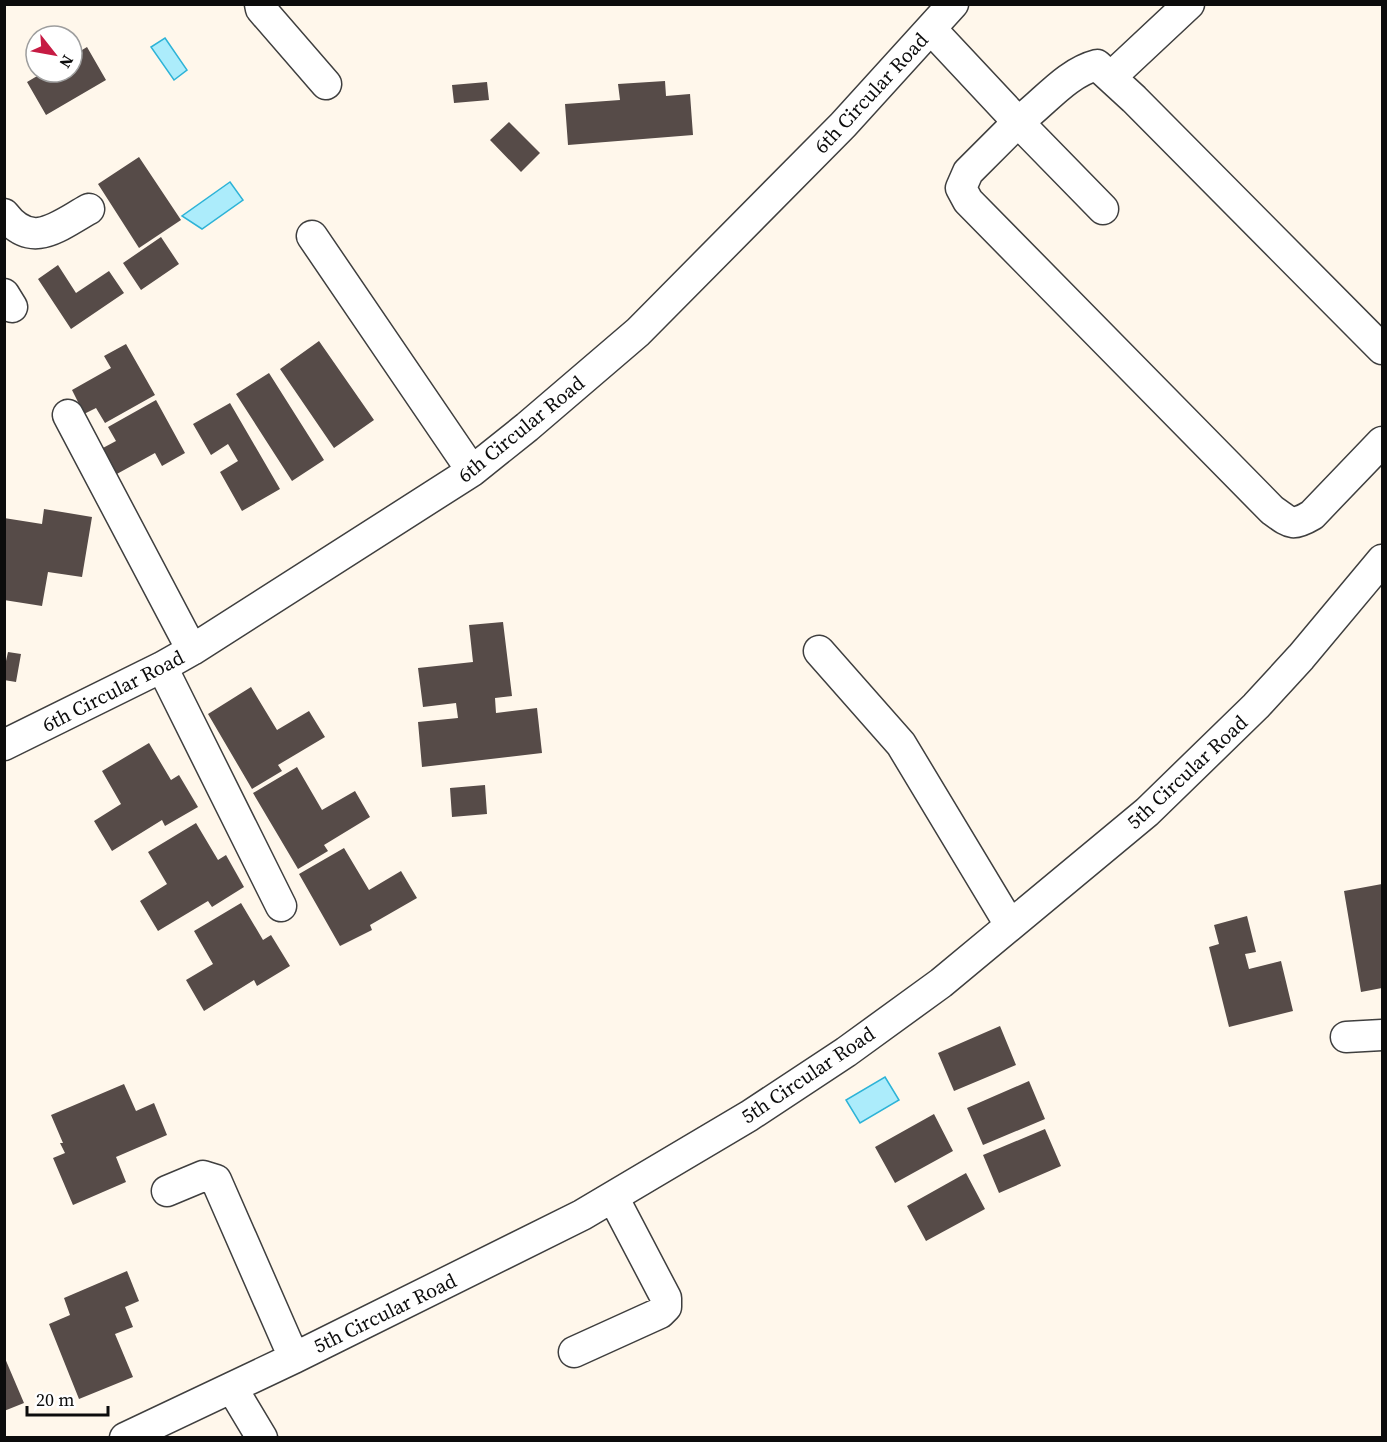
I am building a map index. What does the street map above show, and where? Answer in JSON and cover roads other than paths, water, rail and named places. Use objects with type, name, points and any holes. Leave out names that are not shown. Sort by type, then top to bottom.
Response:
[{"type":"street","points":[[260,4],[261,9],[326,84]]},
{"type":"street","name":"6th Circular Road","points":[[4,745],[192,650],[472,471],[527,428],[638,332],[834,134],[954,4]]},
{"type":"street","points":[[1111,77],[1189,4]]},
{"type":"street","points":[[931,29],[1103,209]]},
{"type":"street","points":[[1383,350],[1097,65],[1084,68],[1018,122],[968,172],[961,188],[968,201],[1272,510],[1287,521],[1299,522],[1306,519],[1383,442]]},
{"type":"street","points":[[4,214],[11,223],[29,234],[44,234],[89,209]]},
{"type":"street","points":[[312,236],[472,471]]},
{"type":"street","points":[[68,415],[192,650]]},
{"type":"street","name":"5th Circular Road","points":[[125,1437],[294,1358],[571,1220],[749,1116],[846,1052],[941,982],[1147,812],[1256,706],[1383,560]]},
{"type":"street","points":[[819,651],[901,744],[1010,925]]},
{"type":"street","points":[[162,667],[280,906]]},
{"type":"street","points":[[1346,1037],[1383,1035]]},
{"type":"street","points":[[167,1191],[204,1176],[216,1180],[294,1358]]},
{"type":"street","points":[[574,1352],[660,1312],[666,1307],[666,1298],[613,1197]]},
{"type":"street","points":[[232,1388],[262,1437]]},
{"type":"water","points":[[165,38],[187,70],[174,80],[151,47]]},
{"type":"water","points":[[230,182],[243,200],[202,229],[182,216]]},
{"type":"water","points":[[885,1077],[899,1100],[860,1123],[846,1100]]}]
